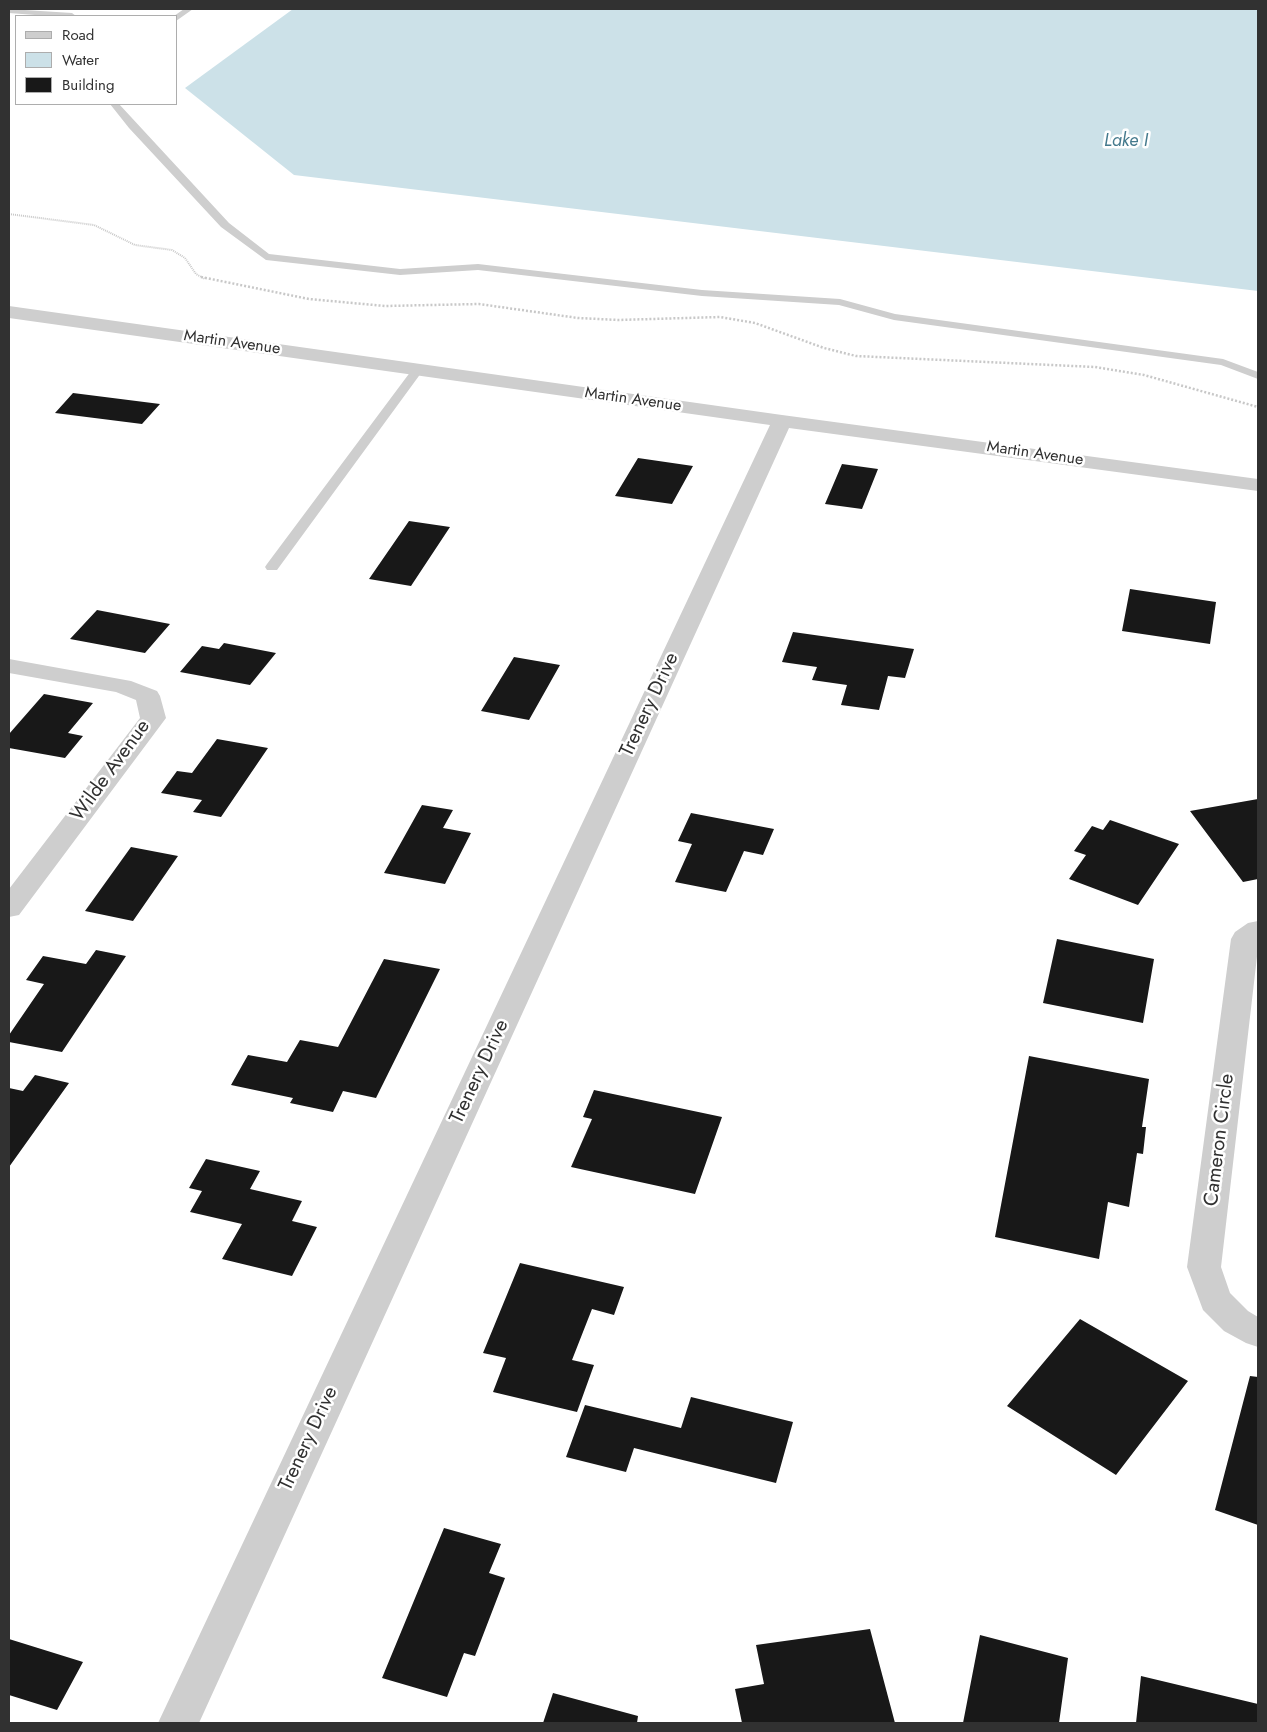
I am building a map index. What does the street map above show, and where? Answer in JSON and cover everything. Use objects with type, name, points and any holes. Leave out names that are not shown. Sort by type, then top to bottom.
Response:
[{"type":"street","name":"Martin Avenue","points":[[9,312],[782,421],[1258,485]]},
{"type":"street","name":"Trenery Drive","points":[[178,1723],[782,421]]},
{"type":"street","name":"Wilde Avenue","points":[[9,666],[122,686],[148,696],[153,718],[9,908]]},
{"type":"street","name":"Cameron Circle","points":[[1258,930],[1245,939],[1204,1267],[1215,1300],[1236,1321],[1258,1333]]},
{"type":"lane","points":[[178,17],[189,9]]},
{"type":"lane","points":[[9,10],[62,15]]},
{"type":"lane","points":[[115,105],[132,126],[225,225],[266,257],[400,272],[478,268],[702,293],[840,302],[894,317],[1223,362],[1258,376]]},
{"type":"lane","points":[[272,567],[418,369]]},
{"type":"path","points":[[9,214],[94,225],[135,245],[172,250],[185,258],[196,274],[202,278],[309,298],[386,306],[479,304],[578,318],[618,320],[720,317],[755,323],[824,348],[856,356],[1040,363],[1114,369],[1170,381],[1258,406]]},
{"type":"water","name":"Lake I","points":[[293,9],[1258,9],[1258,291],[294,175],[185,88]]},
{"type":"building","points":[[73,393],[160,404],[142,424],[55,413]]},
{"type":"building","points":[[638,458],[693,466],[672,504],[615,496]]},
{"type":"building","points":[[842,464],[878,469],[862,509],[825,504]]},
{"type":"building","points":[[409,521],[450,527],[411,586],[369,579]]},
{"type":"building","points":[[1130,589],[1216,602],[1210,644],[1122,631]]},
{"type":"building","points":[[97,610],[170,624],[145,653],[70,639]]},
{"type":"building","points":[[793,632],[914,649],[905,678],[888,676],[879,710],[841,705],[847,685],[812,680],[817,667],[782,662]]},
{"type":"building","points":[[224,643],[276,653],[250,685],[180,672],[202,646],[219,649]]},
{"type":"building","points":[[514,657],[560,665],[529,720],[481,711]]},
{"type":"building","points":[[44,694],[93,703],[68,733],[83,736],[65,758],[9,748],[9,734]]},
{"type":"building","points":[[217,739],[268,748],[221,817],[193,812],[202,800],[161,793],[177,771],[192,773]]},
{"type":"building","points":[[1258,799],[1258,879],[1243,882],[1190,811]]},
{"type":"building","points":[[422,805],[453,810],[443,828],[471,833],[445,884],[384,873]]},
{"type":"building","points":[[691,813],[774,829],[763,855],[744,851],[726,892],[675,882],[692,844],[678,841]]},
{"type":"building","points":[[1110,820],[1179,844],[1138,905],[1069,879],[1086,855],[1074,851],[1092,826],[1103,830]]},
{"type":"building","points":[[131,847],[178,856],[133,921],[85,911]]},
{"type":"building","points":[[1057,939],[1154,959],[1143,1023],[1043,1003]]},
{"type":"building","points":[[96,950],[126,956],[62,1052],[9,1042],[9,1035],[44,984],[26,980],[43,956],[86,964]]},
{"type":"building","points":[[384,959],[440,969],[376,1098],[343,1091],[333,1112],[290,1103],[293,1098],[231,1085],[248,1055],[287,1062],[300,1040],[338,1047]]},
{"type":"building","points":[[1029,1056],[1149,1079],[1142,1127],[1146,1127],[1143,1154],[1137,1153],[1129,1207],[1108,1202],[1099,1259],[995,1237]]},
{"type":"building","points":[[35,1075],[69,1083],[9,1167],[9,1088],[23,1091]]},
{"type":"building","points":[[594,1090],[722,1117],[695,1194],[571,1167],[592,1119],[583,1117]]},
{"type":"building","points":[[206,1159],[260,1171],[250,1189],[302,1201],[292,1221],[317,1227],[292,1276],[222,1259],[242,1224],[190,1212],[202,1191],[189,1188]]},
{"type":"building","points":[[520,1263],[624,1287],[614,1315],[592,1309],[572,1360],[594,1365],[577,1412],[493,1392],[506,1358],[483,1353]]},
{"type":"building","points":[[1080,1319],[1188,1381],[1116,1475],[1007,1406]]},
{"type":"building","points":[[1250,1376],[1258,1377],[1258,1525],[1215,1510]]},
{"type":"building","points":[[691,1397],[793,1422],[776,1483],[634,1448],[626,1472],[566,1457],[585,1405],[681,1428]]},
{"type":"building","points":[[444,1528],[501,1544],[489,1573],[505,1578],[475,1656],[464,1653],[447,1697],[382,1678]]},
{"type":"building","points":[[870,1629],[895,1723],[742,1723],[735,1689],[764,1684],[756,1645]]},
{"type":"building","points":[[980,1635],[1068,1658],[1059,1723],[963,1723]]},
{"type":"building","points":[[9,1639],[83,1662],[57,1710],[9,1695]]},
{"type":"building","points":[[1141,1676],[1258,1704],[1258,1723],[1136,1723]]},
{"type":"building","points":[[553,1693],[638,1716],[637,1723],[543,1723]]}]
